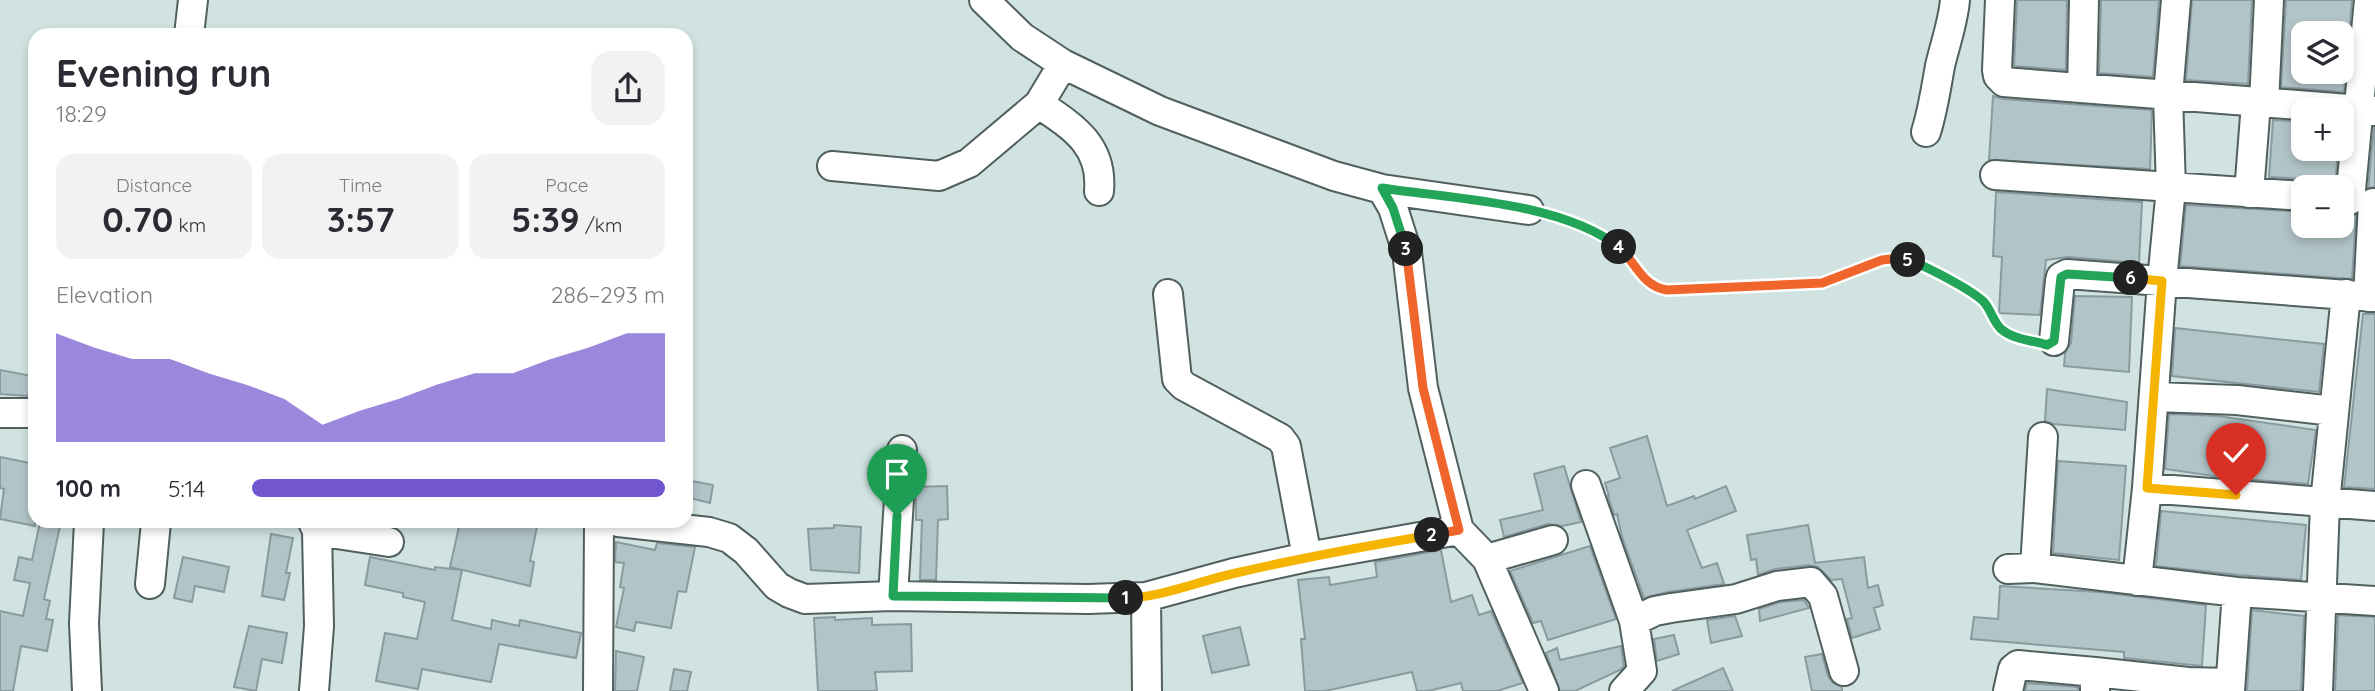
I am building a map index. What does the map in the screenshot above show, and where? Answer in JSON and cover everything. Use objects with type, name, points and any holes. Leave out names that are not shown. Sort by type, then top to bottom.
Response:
[{"type":"street","points":[[190,28],[193,0]]},
{"type":"street","points":[[984,0],[1022,37],[1063,64],[1160,111],[1334,176],[1382,188],[1529,210]]},
{"type":"street","points":[[1926,132],[1933,111],[1955,0]]},
{"type":"street","points":[[2000,0],[1997,70],[2004,82],[2367,111]]},
{"type":"street","points":[[2082,88],[2084,0]]},
{"type":"street","points":[[2137,582],[2171,188],[2168,95],[2176,0]]},
{"type":"street","points":[[2249,193],[2269,0]]},
{"type":"street","points":[[2318,691],[2325,503],[2333,411],[2363,296],[2360,201],[2371,9]]},
{"type":"street","points":[[832,166],[939,176],[969,163],[1039,104],[1063,64]]},
{"type":"street","points":[[1039,104],[1075,128],[1085,141],[1100,167],[1100,191]]},
{"type":"street","points":[[1995,175],[2291,196]]},
{"type":"street","points":[[1382,188],[1393,208],[1407,253],[1423,388],[1459,530],[1487,559],[1544,691]]},
{"type":"street","points":[[2054,341],[2060,281],[2063,275],[2363,296]]},
{"type":"street","points":[[1168,294],[1177,379],[1184,386],[1280,438],[1286,446],[1307,557]]},
{"type":"street","points":[[2155,397],[2237,400],[2333,411]]},
{"type":"street","points":[[0,413],[28,413]]},
{"type":"street","points":[[2043,437],[2021,569],[2237,593],[2375,601]]},
{"type":"street","points":[[893,596],[902,450]]},
{"type":"street","points":[[1586,485],[1634,621],[1642,671],[1624,691]]},
{"type":"street","points":[[2147,488],[2375,506]]},
{"type":"street","points":[[87,691],[84,623],[89,528]]},
{"type":"street","points":[[150,584],[155,528]]},
{"type":"street","points":[[314,691],[318,626],[315,528]]},
{"type":"street","points":[[324,528],[389,542]]},
{"type":"street","points":[[598,691],[599,528]]},
{"type":"street","points":[[673,528],[709,532],[729,538],[738,543],[777,586],[805,599],[893,596],[1088,599],[1146,597],[1307,557],[1459,530]]},
{"type":"street","points":[[1487,559],[1553,540]]},
{"type":"street","points":[[1634,621],[1671,607],[1742,598],[1777,586],[1811,582],[1823,596],[1844,671]]},
{"type":"street","points":[[2008,691],[2013,669],[2018,665],[2095,681],[2230,687],[2237,593]]},
{"type":"street","points":[[1146,597],[1147,691]]},
{"type":"path","points":[[1529,210],[1560,216],[1611,240],[1630,257],[1644,279],[1656,288],[1667,290],[1822,283],[1882,260],[1900,258],[1933,272],[1984,302],[2002,330],[2016,338],[2047,345],[2054,341]]},
{"type":"building","points":[[2017,0],[2067,0],[2066,70],[2014,66]]},
{"type":"building","points":[[2101,0],[2159,0],[2153,77],[2099,73]]},
{"type":"building","points":[[2192,0],[2252,0],[2248,84],[2186,80]]},
{"type":"building","points":[[2286,0],[2352,0],[2350,21],[2291,21],[2291,84],[2345,84],[2344,92],[2281,87]]},
{"type":"building","points":[[1993,96],[2003,99],[2152,110],[2150,169],[1989,160]]},
{"type":"building","points":[[2273,120],[2291,121],[2291,161],[2337,161],[2336,175],[2269,177]]},
{"type":"building","points":[[2374,128],[2375,187],[2368,188]]},
{"type":"building","points":[[1996,192],[2142,202],[2139,263],[2068,257],[2046,260],[2040,315],[1999,313],[2002,257],[1993,256]]},
{"type":"building","points":[[2186,205],[2291,211],[2291,238],[2354,238],[2356,215],[2352,279],[2180,266]]},
{"type":"building","points":[[2075,296],[2132,297],[2129,372],[2064,366],[2065,353],[2071,343]]},
{"type":"building","points":[[2363,314],[2375,314],[2375,489],[2344,487]]},
{"type":"building","points":[[2175,328],[2324,344],[2319,392],[2172,376]]},
{"type":"building","points":[[0,370],[28,375],[28,396],[0,394]]},
{"type":"building","points":[[2047,389],[2127,402],[2125,430],[2045,421]]},
{"type":"building","points":[[2169,414],[2218,416],[2316,430],[2308,484],[2221,477],[2165,469]]},
{"type":"building","points":[[1647,436],[1667,506],[1694,496],[1695,499],[1726,486],[1736,511],[1687,530],[1702,568],[1717,563],[1724,584],[1644,598],[1605,483],[1620,478],[1610,448]]},
{"type":"building","points":[[0,457],[28,463],[28,525],[0,519],[4,489],[0,488]]},
{"type":"building","points":[[2058,461],[2126,466],[2119,560],[2053,553]]},
{"type":"building","points":[[1564,466],[1581,522],[1562,526],[1548,524],[1504,537],[1500,520],[1543,510],[1534,474]]},
{"type":"building","points":[[693,481],[713,485],[710,503],[693,499]]},
{"type":"building","points":[[947,486],[948,519],[938,520],[936,580],[920,580],[922,520],[916,520],[916,487]]},
{"type":"building","points":[[2161,511],[2306,525],[2301,580],[2156,566]]},
{"type":"building","points":[[834,525],[861,527],[859,573],[811,570],[808,529],[834,528]]},
{"type":"building","points":[[1808,525],[1815,563],[1864,557],[1868,588],[1878,585],[1883,605],[1874,608],[1880,629],[1852,638],[1847,619],[1852,618],[1842,579],[1831,580],[1818,567],[1809,565],[1775,569],[1758,575],[1756,559],[1751,560],[1747,535]]},
{"type":"building","points":[[39,528],[60,528],[44,599],[50,601],[46,619],[53,620],[47,651],[21,646],[13,691],[0,691],[0,611],[23,616],[30,583],[14,580],[19,557],[32,560]]},
{"type":"building","points":[[459,528],[537,528],[530,561],[534,562],[530,586],[450,567]]},
{"type":"building","points":[[271,534],[293,538],[284,600],[262,596]]},
{"type":"building","points":[[616,542],[655,550],[657,543],[695,547],[686,592],[678,591],[671,628],[636,622],[634,631],[616,627],[624,588],[620,587],[624,563],[615,562]]},
{"type":"building","points":[[1590,546],[1616,619],[1548,640],[1541,621],[1533,623],[1510,571]]},
{"type":"building","points":[[1441,550],[1451,602],[1472,595],[1479,615],[1491,611],[1523,683],[1497,691],[1463,691],[1461,683],[1417,691],[1412,672],[1325,691],[1305,691],[1301,639],[1305,639],[1298,580],[1329,577],[1330,585],[1377,577],[1375,562]]},
{"type":"building","points":[[183,557],[229,567],[224,592],[195,586],[192,602],[174,598]]},
{"type":"building","points":[[370,557],[435,570],[435,567],[462,570],[452,620],[491,629],[492,620],[519,626],[520,620],[581,633],[576,658],[499,644],[491,682],[422,669],[418,689],[376,681],[385,633],[417,639],[425,602],[403,597],[403,593],[365,585]]},
{"type":"building","points":[[2000,586],[2099,592],[2206,605],[2202,666],[2124,658],[2124,652],[1971,639],[1974,617],[1998,619]]},
{"type":"building","points":[[1804,600],[1809,608],[1760,621],[1759,609],[1781,602]]},
{"type":"building","points":[[2252,610],[2304,616],[2301,691],[2247,691]]},
{"type":"building","points":[[2338,615],[2375,617],[2375,691],[2335,691]]},
{"type":"building","points":[[1735,616],[1742,636],[1711,643],[1707,620]]},
{"type":"building","points":[[835,617],[835,620],[872,618],[872,625],[911,624],[912,671],[875,672],[877,691],[818,691],[814,618]]},
{"type":"building","points":[[249,626],[287,633],[282,663],[262,659],[256,691],[234,687]]},
{"type":"building","points":[[1240,627],[1249,665],[1212,673],[1203,636]]},
{"type":"building","points":[[1674,635],[1679,654],[1657,661],[1654,639]]},
{"type":"building","points":[[1621,646],[1624,666],[1620,670],[1575,691],[1560,691],[1546,653],[1557,648],[1560,660]]},
{"type":"building","points":[[616,651],[644,657],[637,691],[615,691]]},
{"type":"building","points":[[1822,654],[1828,676],[1833,683],[1842,687],[1842,691],[1812,691],[1805,657]]},
{"type":"building","points":[[1723,668],[1733,691],[1672,691]]},
{"type":"building","points":[[674,669],[691,672],[687,691],[670,691]]},
{"type":"building","points":[[2027,683],[2078,687],[2078,691],[2025,691]]},
{"type":"route","points":[[897,516],[893,596],[1088,599],[1146,597],[1307,557],[1459,530],[1423,388],[1407,253],[1393,208],[1382,188],[1560,216],[1611,240],[1630,257],[1649,284],[1667,290],[1822,283],[1882,260],[1900,258],[1933,272],[1984,302],[2002,330],[2016,338],[2047,345],[2053,344],[2054,341],[2060,281],[2063,275],[2162,281],[2147,488],[2236,495]]}]
